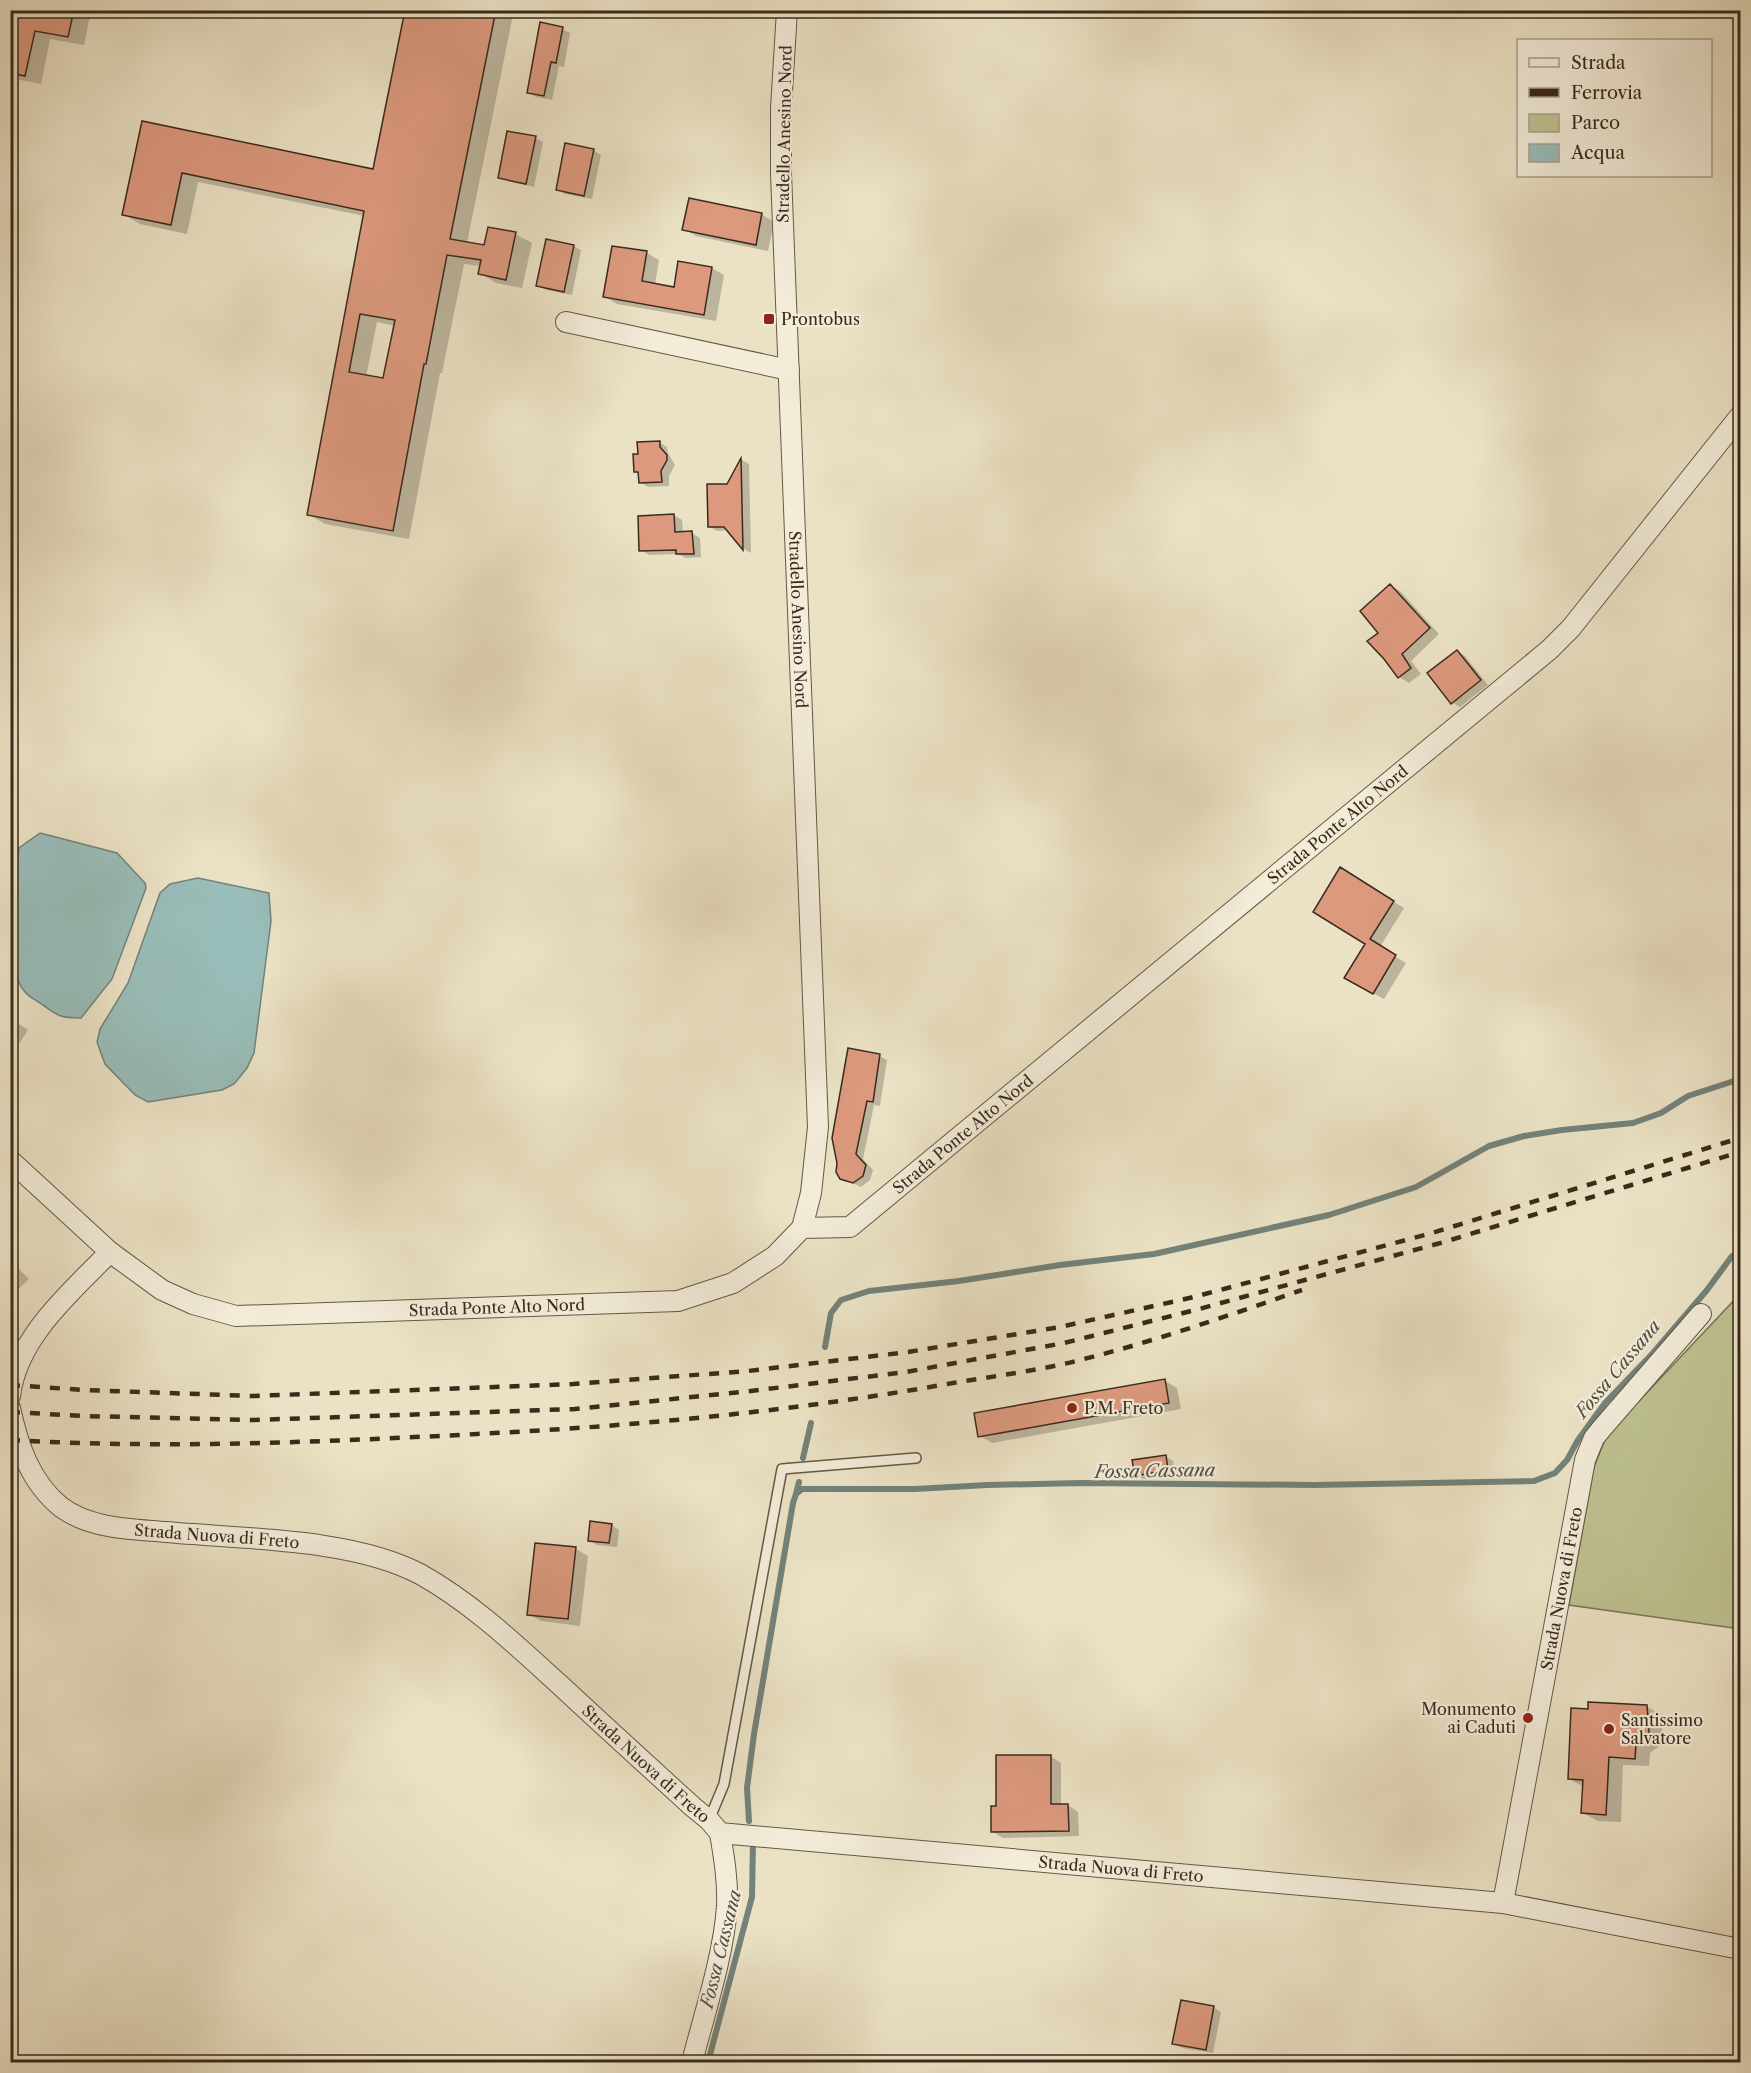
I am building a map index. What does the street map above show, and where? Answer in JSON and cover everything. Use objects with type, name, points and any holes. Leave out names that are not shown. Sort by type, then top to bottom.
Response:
[{"type":"street","name":"Stradello Anesino Nord","points":[[787,10],[781,108],[781,173],[818,1126],[811,1193],[801,1228]]},
{"type":"street","points":[[566,322],[789,369]]},
{"type":"street","name":"Strada Ponte Alto Nord","points":[[10,1160],[110,1252],[162,1290],[194,1304],[236,1316],[678,1301],[733,1283],[776,1256],[801,1228],[850,1227],[1549,650],[1585,610],[1740,416]]},
{"type":"street","points":[[10,1396],[12,1380],[21,1356],[70,1293],[110,1252]]},
{"type":"street","name":"Strada Nuova di Freto","points":[[1503,1903],[1585,1460],[1594,1438],[1603,1426],[1701,1314]]},
{"type":"street","name":"Strada Nuova di Freto","points":[[10,1408],[30,1469],[49,1495],[78,1517],[98,1524],[142,1530],[325,1547],[362,1553],[420,1574],[493,1624],[715,1826],[1503,1903],[1740,1948]]},
{"type":"street","points":[[692,2062],[720,1951],[727,1908],[726,1872],[715,1826]]},
{"type":"lane","points":[[715,1826],[782,1469],[916,1458]]},
{"type":"green space","points":[[1740,1294],[1740,1629],[1569,1605],[1594,1467],[1607,1435]]},
{"type":"water","points":[[40,833],[117,853],[145,883],[146,888],[112,979],[81,1018],[59,1015],[28,995],[18,979],[13,963],[13,901],[19,848]]},
{"type":"water","points":[[198,878],[269,893],[271,921],[254,1053],[247,1068],[234,1084],[222,1090],[148,1102],[135,1095],[105,1064],[97,1042],[100,1029],[128,983],[160,893],[170,884]]},
{"type":"building","points":[[10,10],[74,10],[68,37],[35,31],[25,76],[10,73]]},
{"type":"building","points":[[405,10],[496,10],[450,239],[484,245],[488,227],[516,232],[506,280],[478,274],[481,260],[447,255],[393,531],[307,515],[364,211],[182,173],[171,225],[122,215],[142,121],[373,169]],"holes":[[[360,314],[395,320],[383,378],[349,372]]]},
{"type":"building","points":[[540,22],[563,27],[556,63],[551,62],[544,96],[527,93]]},
{"type":"building","points":[[507,131],[536,136],[526,184],[498,178]]},
{"type":"building","points":[[565,143],[594,149],[584,196],[556,190]]},
{"type":"building","points":[[689,198],[762,213],[756,245],[682,230]]},
{"type":"building","points":[[546,239],[574,245],[564,292],[536,286]]},
{"type":"building","points":[[612,246],[647,251],[642,281],[674,287],[678,261],[712,267],[704,315],[603,297]]},
{"type":"building","points":[[660,441],[660,447],[667,455],[661,471],[662,482],[639,483],[638,472],[634,472],[633,454],[638,454],[637,442]]},
{"type":"building","points":[[741,458],[743,550],[724,527],[708,527],[707,484],[727,484]]},
{"type":"building","points":[[674,514],[675,532],[692,531],[694,554],[676,554],[676,550],[639,551],[638,516]]},
{"type":"building","points":[[1390,584],[1430,628],[1402,654],[1411,668],[1398,678],[1367,641],[1378,633],[1360,611]]},
{"type":"building","points":[[1457,650],[1481,680],[1451,704],[1427,673]]},
{"type":"building","points":[[1340,867],[1394,901],[1370,939],[1396,955],[1373,994],[1344,978],[1365,944],[1313,912]]},
{"type":"building","points":[[848,1048],[880,1054],[873,1102],[867,1101],[856,1154],[866,1165],[863,1176],[853,1183],[840,1179],[836,1172],[837,1163],[832,1138]]},
{"type":"building","name":"P.M. Freto","points":[[1165,1379],[1169,1403],[978,1437],[974,1413]]},
{"type":"building","points":[[1166,1455],[1168,1470],[1135,1476],[1132,1460]]},
{"type":"building","points":[[590,1521],[612,1524],[609,1543],[588,1541]]},
{"type":"building","points":[[535,1543],[576,1547],[568,1619],[527,1615]]},
{"type":"building","points":[[1588,1702],[1647,1705],[1649,1732],[1636,1744],[1635,1759],[1609,1757],[1606,1815],[1581,1813],[1583,1780],[1568,1779],[1571,1708],[1588,1709]]},
{"type":"building","points":[[996,1755],[1051,1755],[1051,1804],[1068,1804],[1069,1831],[991,1832],[991,1806],[996,1806]]},
{"type":"building","points":[[1181,2000],[1214,2006],[1206,2050],[1172,2044]]},
{"type":"waterway","points":[[825,1347],[831,1313],[841,1300],[869,1291],[1154,1254],[1329,1215],[1416,1187],[1489,1146],[1524,1136],[1633,1123],[1661,1113],[1688,1096],[1740,1079]]},
{"type":"waterway","name":"Fossa Cassana","points":[[749,1821],[747,1788],[754,1734],[793,1503],[796,1494],[802,1489],[915,1489],[1080,1483],[1314,1485],[1534,1481],[1555,1473],[1567,1460],[1578,1440],[1605,1403],[1653,1353],[1707,1290],[1732,1256],[1740,1253]]},
{"type":"waterway","points":[[803,1458],[811,1423]]},
{"type":"waterway","name":"Fossa Cassana","points":[[796,1494],[799,1482]]},
{"type":"waterway","name":"Fossa Cassana","points":[[708,2062],[752,1897],[753,1841]]},
{"type":"railway","points":[[10,1385],[253,1396],[573,1384],[748,1371],[908,1352],[1060,1327],[1194,1297],[1432,1233],[1740,1138]]},
{"type":"railway","points":[[10,1412],[253,1420],[575,1409],[906,1372],[1064,1343],[1199,1309],[1444,1242],[1740,1152]]},
{"type":"railway","points":[[10,1440],[127,1444],[360,1440],[597,1427],[716,1416],[835,1402],[1061,1365],[1162,1337],[1302,1290]]},
{"type":"place","name":"Prontobus","points":[[769,319]]},
{"type":"place","name":"P.M. Freto","points":[[1072,1408]]},
{"type":"place","name":"Monumento ai Caduti","points":[[1528,1718]]},
{"type":"place","name":"Santissimo Salvatore","points":[[1609,1729]]}]
